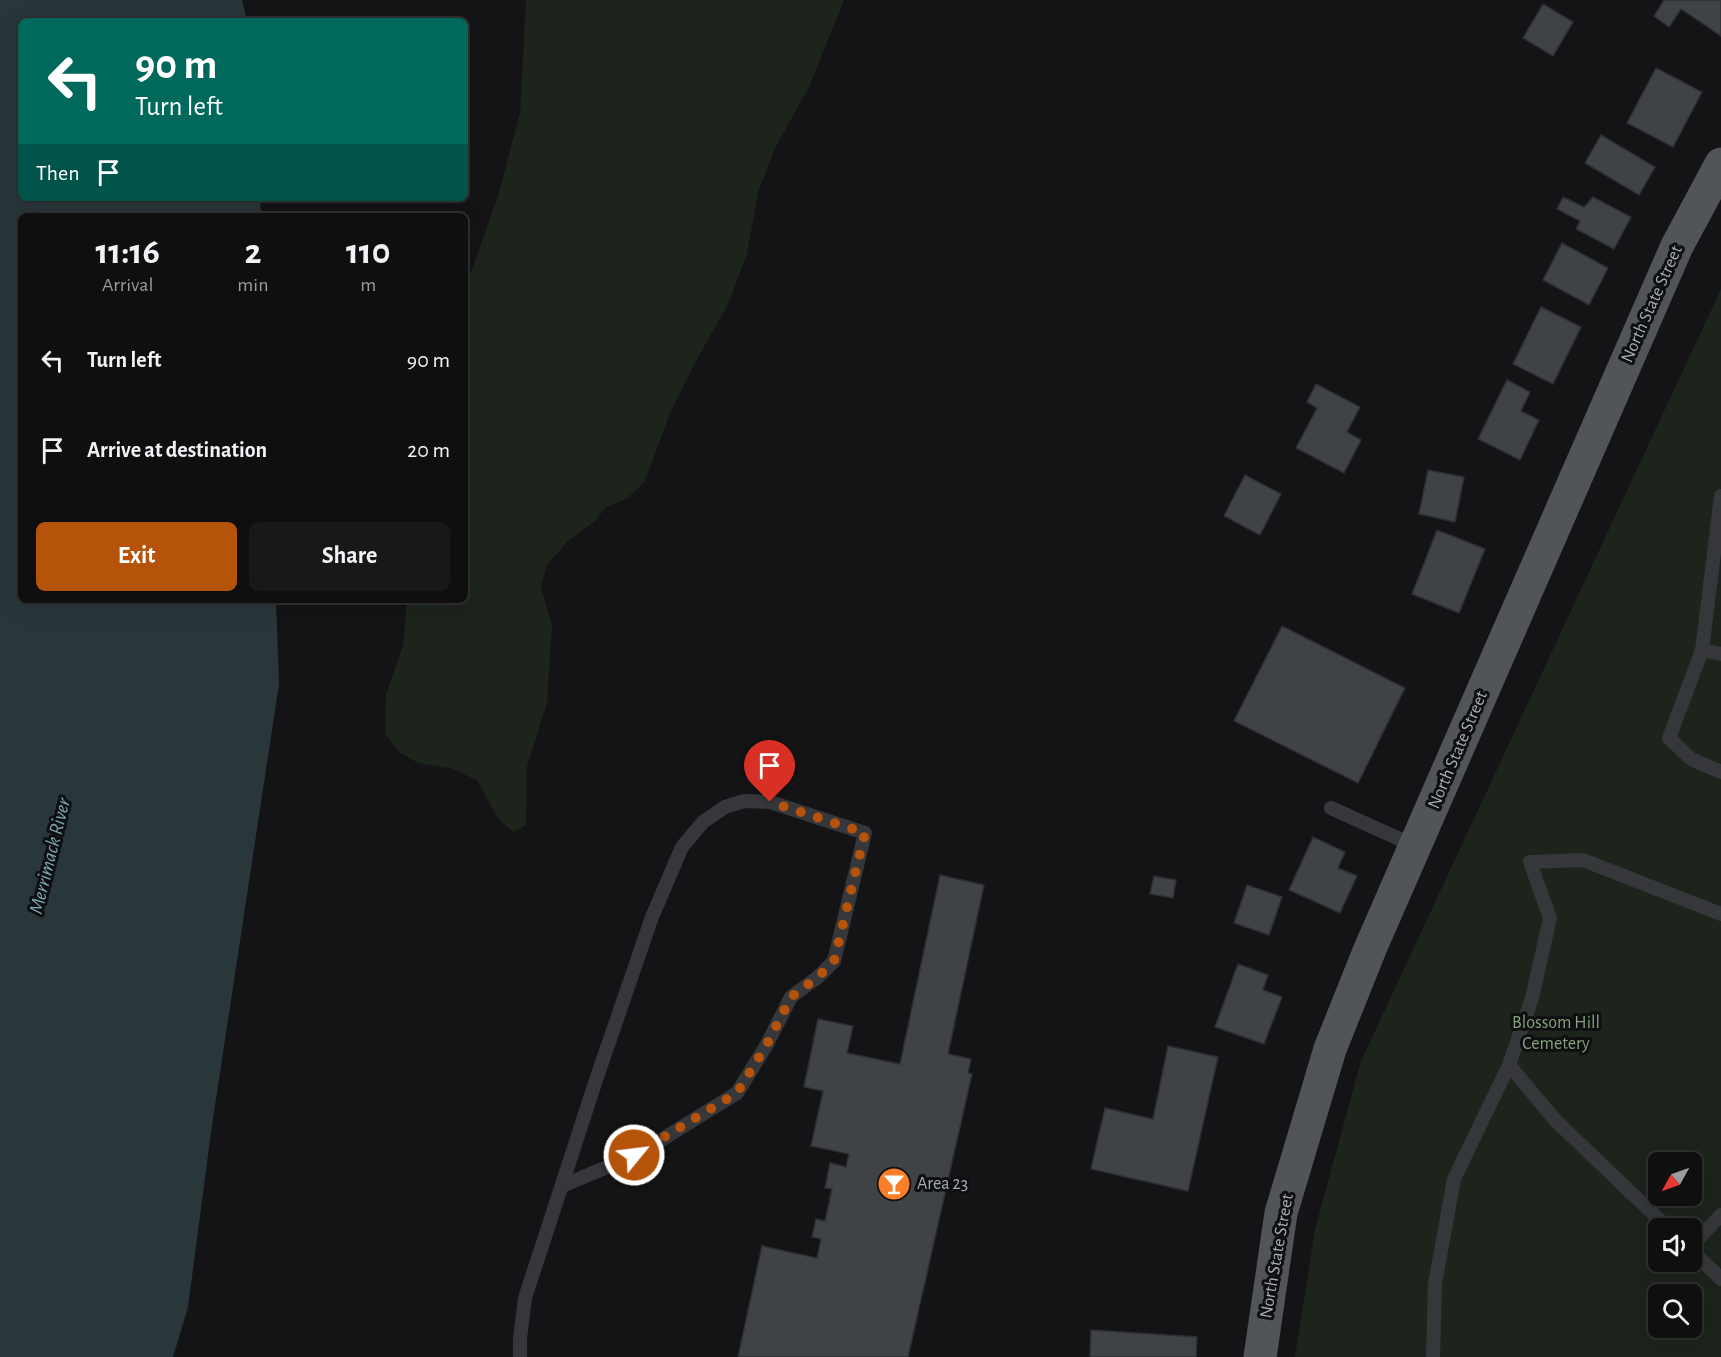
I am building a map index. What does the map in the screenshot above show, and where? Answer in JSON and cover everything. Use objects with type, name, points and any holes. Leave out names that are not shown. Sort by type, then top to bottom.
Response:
[{"type":"main road","name":"North State Street","points":[[1260,1357],[1281,1213],[1330,1049],[1370,949],[1677,246],[1721,164]]},
{"type":"lane","points":[[1721,496],[1702,650],[1669,738],[1691,759],[1721,772]]},
{"type":"lane","points":[[1702,650],[1721,654]]},
{"type":"lane","points":[[520,1357],[525,1298],[562,1186],[652,917],[682,847],[703,822],[725,807],[744,801],[770,802],[865,833],[834,961],[818,977],[791,997],[766,1046],[737,1093],[648,1148],[562,1186]]},
{"type":"lane","points":[[1331,808],[1415,846]]},
{"type":"lane","points":[[1433,1357],[1435,1284],[1454,1179],[1509,1065],[1532,998],[1550,918],[1530,862],[1583,860],[1721,914]]},
{"type":"lane","points":[[1509,1065],[1556,1121],[1658,1218]]},
{"type":"lane","points":[[1702,1235],[1721,1215]]},
{"type":"lane","points":[[1702,1261],[1721,1279]]},
{"type":"green space","points":[[526,0],[844,0],[809,87],[775,148],[758,193],[747,254],[728,304],[671,411],[644,483],[626,499],[606,507],[596,520],[567,542],[547,565],[541,587],[552,625],[547,703],[527,767],[526,825],[514,832],[499,820],[477,780],[450,768],[418,763],[399,752],[385,733],[386,694],[403,646],[407,603],[468,603],[468,281],[498,196],[520,113]]},
{"type":"green space","name":"Blossom Hill Cemetery","points":[[1721,289],[1721,1357],[1295,1357],[1315,1229],[1361,1061]]},
{"type":"water","name":"Merrimack River","points":[[0,0],[242,0],[246,18],[18,18],[18,201],[260,201],[261,213],[18,213],[18,603],[276,603],[279,684],[211,1132],[188,1307],[173,1357],[0,1357]]},
{"type":"building","points":[[1664,0],[1721,0],[1721,36],[1681,9],[1669,27],[1654,16]]},
{"type":"building","points":[[1543,4],[1573,22],[1553,56],[1523,38]]},
{"type":"building","points":[[1656,68],[1702,92],[1673,147],[1627,123]]},
{"type":"building","points":[[1601,135],[1655,167],[1639,195],[1585,163]]},
{"type":"building","points":[[1563,197],[1584,207],[1593,197],[1631,217],[1614,249],[1576,229],[1580,221],[1557,209]]},
{"type":"building","points":[[1562,243],[1608,268],[1589,305],[1543,280]]},
{"type":"building","points":[[1541,307],[1581,327],[1553,384],[1513,364]]},
{"type":"building","points":[[1507,380],[1530,392],[1521,411],[1539,420],[1520,460],[1478,439]]},
{"type":"building","points":[[1316,384],[1360,407],[1347,432],[1361,440],[1344,473],[1296,448],[1317,408],[1307,402]]},
{"type":"building","points":[[1428,470],[1464,477],[1455,522],[1419,514]]},
{"type":"building","points":[[1245,475],[1281,494],[1260,535],[1224,516]]},
{"type":"building","points":[[1437,530],[1485,549],[1459,613],[1412,594]]},
{"type":"building","points":[[1282,626],[1405,688],[1358,783],[1234,721]]},
{"type":"building","points":[[1313,837],[1345,852],[1338,868],[1357,876],[1340,913],[1289,890]]},
{"type":"building","points":[[940,875],[984,885],[948,1054],[971,1059],[968,1073],[972,1074],[908,1357],[738,1357],[762,1246],[817,1258],[821,1239],[812,1237],[816,1219],[825,1221],[832,1189],[825,1188],[830,1163],[846,1167],[849,1154],[811,1146],[823,1091],[804,1087],[818,1019],[853,1026],[847,1053],[900,1064]]},
{"type":"building","points":[[1154,876],[1176,880],[1173,898],[1150,894]]},
{"type":"building","points":[[1247,885],[1282,897],[1269,935],[1234,923]]},
{"type":"building","points":[[1238,964],[1268,975],[1263,990],[1282,997],[1264,1044],[1215,1027]]},
{"type":"building","points":[[1168,1046],[1218,1057],[1188,1191],[1091,1169],[1105,1108],[1153,1119]]},
{"type":"building","points":[[1091,1330],[1197,1337],[1196,1357],[1090,1357]]},
{"type":"place","name":"Area 23","points":[[894,1184]]},
{"type":"route","points":[[634,1155],[737,1093],[766,1046],[791,997],[818,977],[834,961],[865,833],[770,802]]}]
